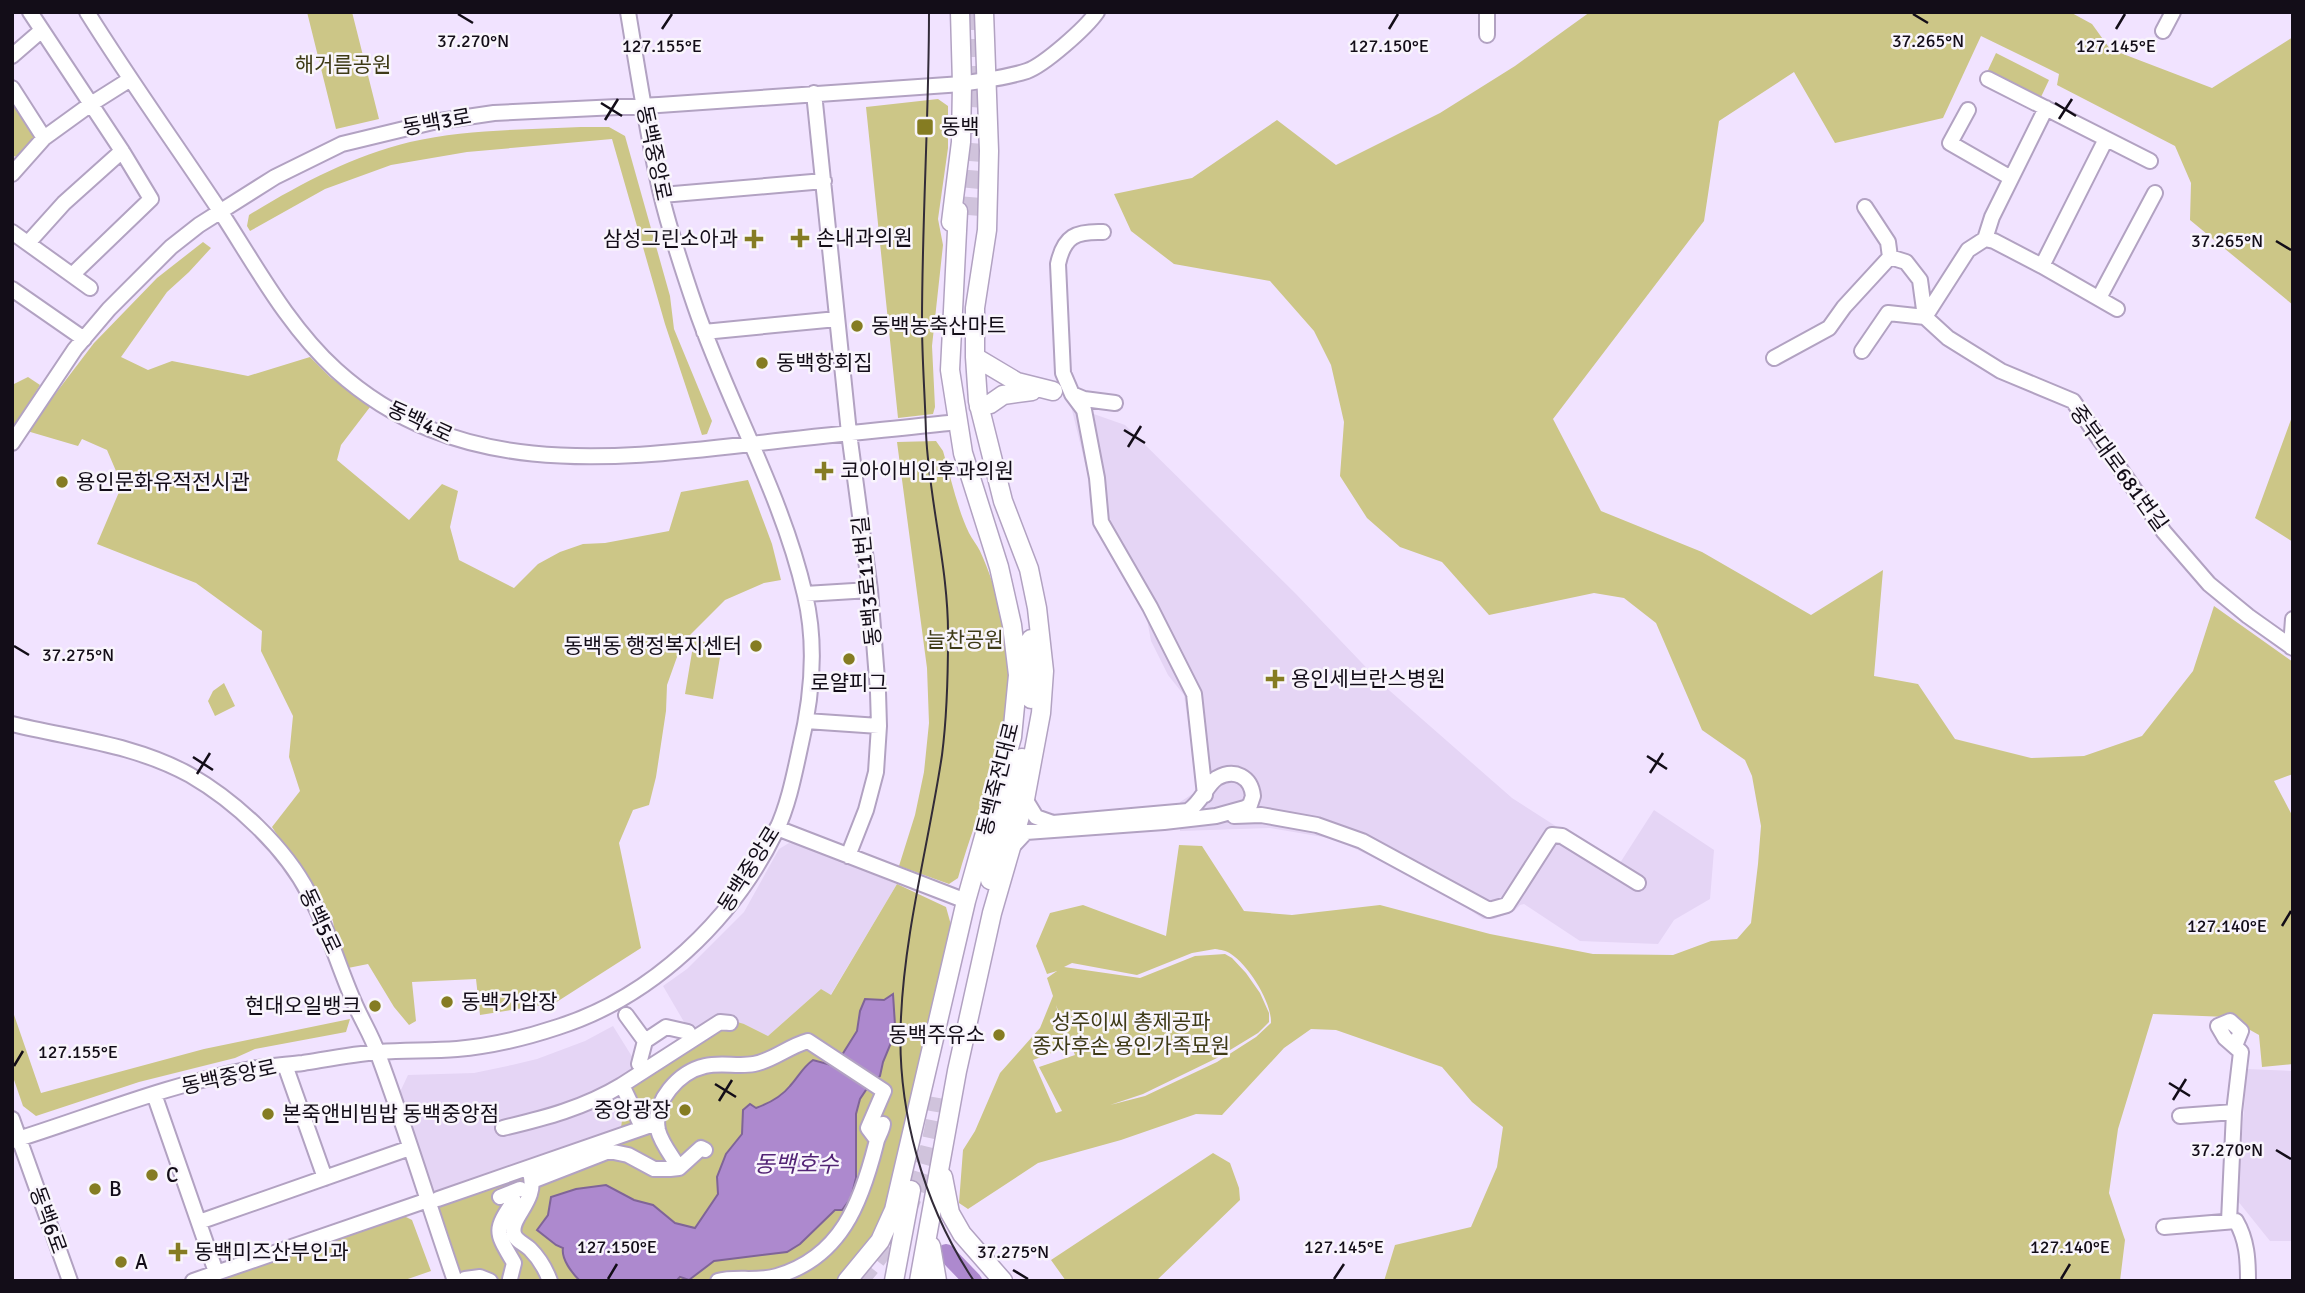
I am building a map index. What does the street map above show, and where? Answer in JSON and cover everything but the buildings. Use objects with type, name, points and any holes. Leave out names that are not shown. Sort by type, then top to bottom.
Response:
[{"type":"main road","points":[[960,15],[969,34],[975,37],[982,34],[984,18]]},
{"type":"main road","points":[[960,15],[961,142],[953,202],[942,356],[949,422],[960,476],[999,567]]},
{"type":"main road","points":[[919,1281],[932,1260],[929,1230],[962,1045],[992,914],[1025,799],[1041,713],[1044,671],[1037,608],[1028,569],[995,476],[979,407],[975,308],[987,230],[989,150],[984,18]]},
{"type":"main road","points":[[961,142],[970,135],[981,135],[986,138],[989,150]]},
{"type":"main road","name":"동백죽전대로","points":[[920,1096],[966,901],[1012,737],[1017,675],[1012,625],[999,567],[963,453],[950,370],[963,213],[964,362],[971,421],[1030,613],[1032,690],[1023,752],[939,1098]]},
{"type":"main road","points":[[975,357],[1006,377],[1053,391]]},
{"type":"main road","points":[[979,407],[1012,393],[1053,391]]},
{"type":"main road","points":[[1020,582],[1037,608]]},
{"type":"main road","points":[[1023,752],[1041,713]]},
{"type":"main road","points":[[894,1281],[916,1166],[920,1096]]},
{"type":"main road","points":[[847,1281],[880,1241],[894,1210],[920,1096]]},
{"type":"main road","points":[[941,1167],[950,1213],[962,1234],[1003,1281]]},
{"type":"main road","points":[[900,1244],[919,1281]]},
{"type":"street","points":[[30,12],[122,151],[150,199],[72,275]]},
{"type":"street","name":"동백4로","points":[[87,12],[278,302],[321,355],[338,372],[375,400],[433,431],[493,449],[554,457],[676,454],[949,422]]},
{"type":"street","name":"동백중앙로","points":[[16,1140],[154,1094],[251,1069],[378,1052],[456,1049],[498,1043],[555,1028],[610,1006],[658,975],[707,930],[740,891],[777,828],[806,721],[812,665],[810,619],[785,529],[704,332],[679,256],[662,195],[643,106],[628,12]]},
{"type":"street","name":"동백3로","points":[[12,443],[84,339],[156,261],[199,225],[275,177],[342,144],[396,130],[494,113],[643,106],[962,84],[986,80],[1029,70],[1068,42],[1097,12]]},
{"type":"street","points":[[1487,12],[1487,35]]},
{"type":"street","points":[[2163,31],[2173,12]]},
{"type":"street","points":[[12,56],[42,30]]},
{"type":"street","points":[[1988,79],[2150,162]]},
{"type":"street","points":[[13,170],[44,138],[130,80]]},
{"type":"street","points":[[12,88],[44,138]]},
{"type":"street","name":"동백3로11번길","points":[[814,93],[849,433],[870,590],[879,726],[872,789],[848,856]]},
{"type":"street","points":[[1925,317],[1968,250],[1985,239],[1992,217],[2046,108]]},
{"type":"street","points":[[1968,110],[1950,144],[2011,178]]},
{"type":"street","points":[[2042,266],[2106,139]]},
{"type":"street","points":[[28,243],[64,203],[122,151]]},
{"type":"street","points":[[662,195],[824,181]]},
{"type":"street","points":[[2099,298],[2155,193]]},
{"type":"street","points":[[1865,207],[1888,242],[1890,257]]},
{"type":"street","points":[[1103,232],[1088,231],[1067,240],[1058,264],[1063,373],[1072,394],[1084,410],[1097,478],[1101,522],[1150,607],[1194,694],[1205,795]]},
{"type":"street","points":[[12,232],[90,288]]},
{"type":"street","points":[[1985,239],[2042,266],[2117,309]]},
{"type":"street","points":[[1890,257],[1906,262],[1920,279],[1925,317]]},
{"type":"street","points":[[1774,358],[1829,328],[1844,307],[1890,257]]},
{"type":"street","points":[[12,289],[84,339]]},
{"type":"street","points":[[1862,351],[1888,313],[1925,317]]},
{"type":"street","name":"중부대로681번길","points":[[1925,317],[1948,338],[2001,371],[2073,401],[2164,533],[2209,584],[2292,648]]},
{"type":"street","points":[[704,332],[837,319]]},
{"type":"street","points":[[1053,391],[1115,403]]},
{"type":"street","points":[[805,594],[870,590]]},
{"type":"street","points":[[2292,648],[2293,619]]},
{"type":"street","points":[[806,721],[879,726]]},
{"type":"street","name":"동백5로","points":[[12,724],[103,742],[149,756],[191,776],[234,806],[273,844],[308,891],[337,954],[353,1000],[378,1052],[410,1148],[433,1200],[460,1280]]},
{"type":"street","points":[[1202,760],[1206,767],[1220,777]]},
{"type":"street","points":[[1025,799],[1036,817],[1054,823],[1179,813],[1195,806],[1220,777],[1232,774],[1244,776],[1253,791],[1250,805]]},
{"type":"street","points":[[1250,805],[1261,815]]},
{"type":"street","points":[[1216,816],[1250,805]]},
{"type":"street","points":[[1012,847],[1026,832],[1216,816],[1261,815],[1317,825],[1362,841],[1489,910],[1507,905],[1552,835],[1562,836],[1638,883]]},
{"type":"street","points":[[777,828],[966,901]]},
{"type":"street","points":[[626,1015],[651,1035]]},
{"type":"street","points":[[503,1128],[567,1112],[597,1100],[677,1052],[720,1022],[730,1023]]},
{"type":"street","points":[[679,1168],[661,1138],[657,1123],[666,1095],[672,1086],[691,1071],[704,1066],[756,1064],[808,1041],[884,1091],[877,1123],[868,1128],[877,1140],[868,1178],[849,1220],[824,1250],[803,1265],[779,1276],[758,1280],[718,1281]]},
{"type":"street","points":[[2229,1222],[2234,1112],[2241,1052],[2235,1046]]},
{"type":"street","points":[[677,1052],[691,1071]]},
{"type":"street","points":[[285,1065],[325,1178]]},
{"type":"street","points":[[622,1085],[642,1127]]},
{"type":"street","points":[[154,1094],[216,1272]]},
{"type":"street","points":[[2180,1116],[2234,1112]]},
{"type":"street","name":"동백6로","points":[[12,1119],[16,1140],[70,1281]]},
{"type":"street","points":[[510,1280],[514,1262],[499,1237],[498,1226],[513,1201],[518,1186],[642,1127],[657,1123]]},
{"type":"street","points":[[198,1222],[410,1148]]},
{"type":"street","points":[[193,1281],[433,1200],[518,1186],[609,1151],[628,1154],[654,1169],[679,1168],[701,1148],[705,1150]]},
{"type":"street","points":[[518,1186],[526,1206],[515,1220],[513,1233],[536,1256],[550,1281]]},
{"type":"street","points":[[2164,1227],[2236,1221],[2244,1235],[2248,1281]]},
{"type":"street","points":[[460,1280],[480,1277],[491,1281]]},
{"type":"shaded area","name":"용인세브란스병원","points":[[1071,406],[1125,425],[1296,594],[1382,684],[1512,798],[1618,866],[1654,810],[1714,850],[1710,899],[1674,920],[1658,944],[1580,941],[1524,904],[1494,919],[1483,919],[1443,891],[1335,839],[1270,828],[1180,831],[1180,802],[1194,793],[1197,784],[1184,695],[1168,675],[1151,641],[1147,619],[1092,524],[1092,492]]},
{"type":"shaded area","points":[[789,843],[799,844],[897,884],[830,996],[821,989],[768,1036],[744,1024],[694,1039],[663,986],[687,969],[744,912],[779,849]]},
{"type":"shaded area","points":[[613,1026],[641,1071],[620,1141],[438,1207],[400,1092],[408,1075],[474,1073],[512,1065],[537,1059],[585,1041]]},
{"type":"shaded area","points":[[2247,1069],[2293,1071],[2293,1241],[2270,1241],[2237,1200]]},
{"type":"green space","name":"해거름공원","points":[[307,12],[352,12],[379,119],[336,129]]},
{"type":"green space","name":"성주이씨 총제공파 종자후손 용인가족묘원","points":[[1590,12],[2070,12],[2092,24],[2110,49],[2212,88],[2293,37],[2293,305],[2190,220],[2191,183],[2175,146],[2057,85],[2059,74],[1981,36],[1943,118],[1835,143],[1794,72],[1719,121],[1704,221],[1553,419],[1601,511],[1702,552],[1811,615],[1883,570],[1874,676],[1918,684],[1955,739],[2031,758],[2084,756],[2142,736],[2193,671],[2214,606],[2293,662],[2293,774],[2274,781],[2293,817],[2293,1064],[2262,1067],[2259,1035],[2227,1017],[2153,1014],[2118,1129],[2109,1193],[2125,1240],[2120,1281],[1384,1281],[1395,1245],[1471,1227],[1497,1167],[1503,1127],[1472,1102],[1442,1067],[1336,1030],[1311,1029],[1284,1048],[1222,1115],[1196,1114],[1121,1140],[1038,1163],[968,1209],[959,1203],[963,1150],[975,1131],[1000,1073],[1040,1028],[1053,996],[1047,978],[1057,971],[1047,974],[1036,946],[1050,913],[1083,905],[1166,936],[1179,845],[1202,846],[1244,911],[1292,915],[1380,905],[1490,934],[1593,954],[1673,955],[1711,941],[1737,939],[1751,923],[1761,826],[1752,776],[1745,760],[1702,730],[1656,623],[1624,598],[1594,593],[1489,615],[1442,562],[1400,547],[1367,518],[1340,476],[1344,422],[1331,365],[1314,331],[1270,281],[1174,264],[1131,231],[1114,194],[1192,178],[1277,120],[1336,165],[1440,113],[1515,66]],"holes":[[[1215,949],[1225,951],[1238,959],[1251,975],[1268,1005],[1271,1023],[1256,1037],[1217,1062],[1145,1096],[1110,1105],[1143,1094],[1217,1058],[1258,1033],[1269,1022],[1269,1013],[1260,993],[1246,973],[1225,954],[1195,956],[1140,978],[1064,967],[1072,963],[1137,975],[1192,953]],[[1056,1005],[1075,1055],[1039,1067],[1062,1111],[1056,1113],[1033,1060],[1067,1047]]]},
{"type":"green space","points":[[1996,53],[2049,80],[2041,97],[1988,70]]},
{"type":"green space","points":[[12,98],[36,137],[19,157],[12,156]]},
{"type":"green space","points":[[938,99],[948,106],[948,148],[938,219],[943,245],[932,346],[935,407],[933,414],[898,418],[866,107]]},
{"type":"green space","points":[[609,127],[625,136],[670,296],[674,329],[712,421],[707,434],[702,435],[665,324],[612,139],[467,152],[391,165],[325,189],[250,231],[247,226],[249,215],[288,192],[347,163],[389,148],[452,135]]},
{"type":"green space","points":[[203,242],[211,248],[167,292],[121,357],[148,370],[172,361],[248,376],[310,357],[330,377],[370,407],[341,445],[337,460],[409,520],[442,484],[458,491],[450,527],[459,560],[514,588],[538,564],[560,552],[583,544],[605,543],[669,531],[681,492],[748,480],[772,544],[781,580],[764,583],[725,600],[682,643],[667,685],[666,711],[649,805],[633,810],[619,843],[641,948],[555,1003],[480,1015],[476,979],[412,982],[416,1021],[409,1025],[394,1007],[368,964],[348,968],[335,935],[333,921],[272,827],[300,791],[289,757],[293,716],[261,651],[262,631],[196,583],[97,544],[122,485],[107,450],[82,439],[78,446],[27,431],[94,343],[157,278]]},
{"type":"green space","points":[[28,377],[40,385],[12,431],[12,385]]},
{"type":"green space","points":[[2293,414],[2293,542],[2255,518]]},
{"type":"green space","name":"늘찬공원","points":[[936,441],[943,451],[965,523],[980,551],[995,590],[1004,631],[1008,672],[1006,713],[997,755],[958,878],[949,884],[899,866],[915,815],[924,772],[929,723],[927,668],[897,442]]},
{"type":"green space","points":[[694,640],[722,645],[713,699],[685,694]]},
{"type":"green space","points":[[224,683],[235,706],[215,716],[208,701],[213,691]]},
{"type":"green space","points":[[897,884],[946,907],[951,925],[923,1044],[899,1174],[885,1220],[855,1263],[837,1281],[463,1281],[438,1207],[619,1141],[628,1080],[717,1016],[744,1024],[768,1036],[821,989],[831,995]]},
{"type":"green space","points":[[12,1009],[41,1093],[204,1049],[350,1019],[346,1032],[255,1049],[235,1058],[139,1082],[36,1116],[23,1106],[12,1074]]},
{"type":"green space","points":[[1213,1153],[1230,1163],[1239,1188],[1240,1200],[1156,1281],[1066,1281],[1051,1260]]},
{"type":"green space","points":[[404,1216],[412,1220],[431,1271],[402,1281],[210,1281]]},
{"type":"water","name":"동백호수","points":[[893,994],[893,1038],[880,1076],[860,1099],[856,1114],[856,1178],[851,1198],[842,1210],[835,1210],[800,1244],[787,1252],[714,1261],[689,1280],[680,1277],[676,1281],[580,1281],[565,1261],[563,1248],[537,1230],[548,1215],[551,1197],[576,1189],[606,1185],[634,1200],[653,1205],[675,1223],[695,1228],[718,1194],[717,1177],[726,1154],[742,1134],[743,1110],[750,1104],[756,1108],[779,1096],[813,1060],[835,1066],[857,1031],[865,999],[884,1000]]},
{"type":"waterway","points":[[946,1253],[973,1281]]},
{"type":"tunnel","points":[[969,12],[970,93]]},
{"type":"tunnel","points":[[968,215],[980,79]]},
{"type":"tunnel","points":[[859,1281],[891,1239],[914,1196],[929,1150],[939,1098]]},
{"type":"tram line","points":[[929,12],[922,350],[928,459],[947,612],[947,682],[942,755],[907,951],[901,1051],[908,1120],[927,1188],[956,1252],[974,1281]]},
{"type":"place","name":"동백","points":[[925,127]]},
{"type":"place","name":"손내과의원","points":[[800,238]]},
{"type":"place","name":"삼성그린소아과","points":[[754,239]]},
{"type":"place","name":"동백농축산마트","points":[[857,326]]},
{"type":"place","name":"동백항회집","points":[[762,363]]},
{"type":"place","name":"코아이비인후과의원","points":[[824,471]]},
{"type":"place","name":"용인문화유적전시관","points":[[62,482]]},
{"type":"place","name":"동백동 행정복지센터","points":[[756,646]]},
{"type":"place","name":"로얄피그","points":[[849,659]]},
{"type":"place","name":"용인세브란스병원","points":[[1275,679]]},
{"type":"place","name":"동백가압장","points":[[447,1002]]},
{"type":"place","name":"현대오일뱅크","points":[[375,1006]]},
{"type":"place","name":"동백주유소","points":[[999,1035]]},
{"type":"place","name":"중앙광장","points":[[685,1110]]},
{"type":"place","name":"본죽앤비빔밥 동백중앙점","points":[[268,1114]]},
{"type":"place","name":"C","points":[[152,1175]]},
{"type":"place","name":"B","points":[[95,1189]]},
{"type":"place","name":"동백미즈산부인과","points":[[178,1252]]},
{"type":"place","name":"A","points":[[121,1262]]}]
